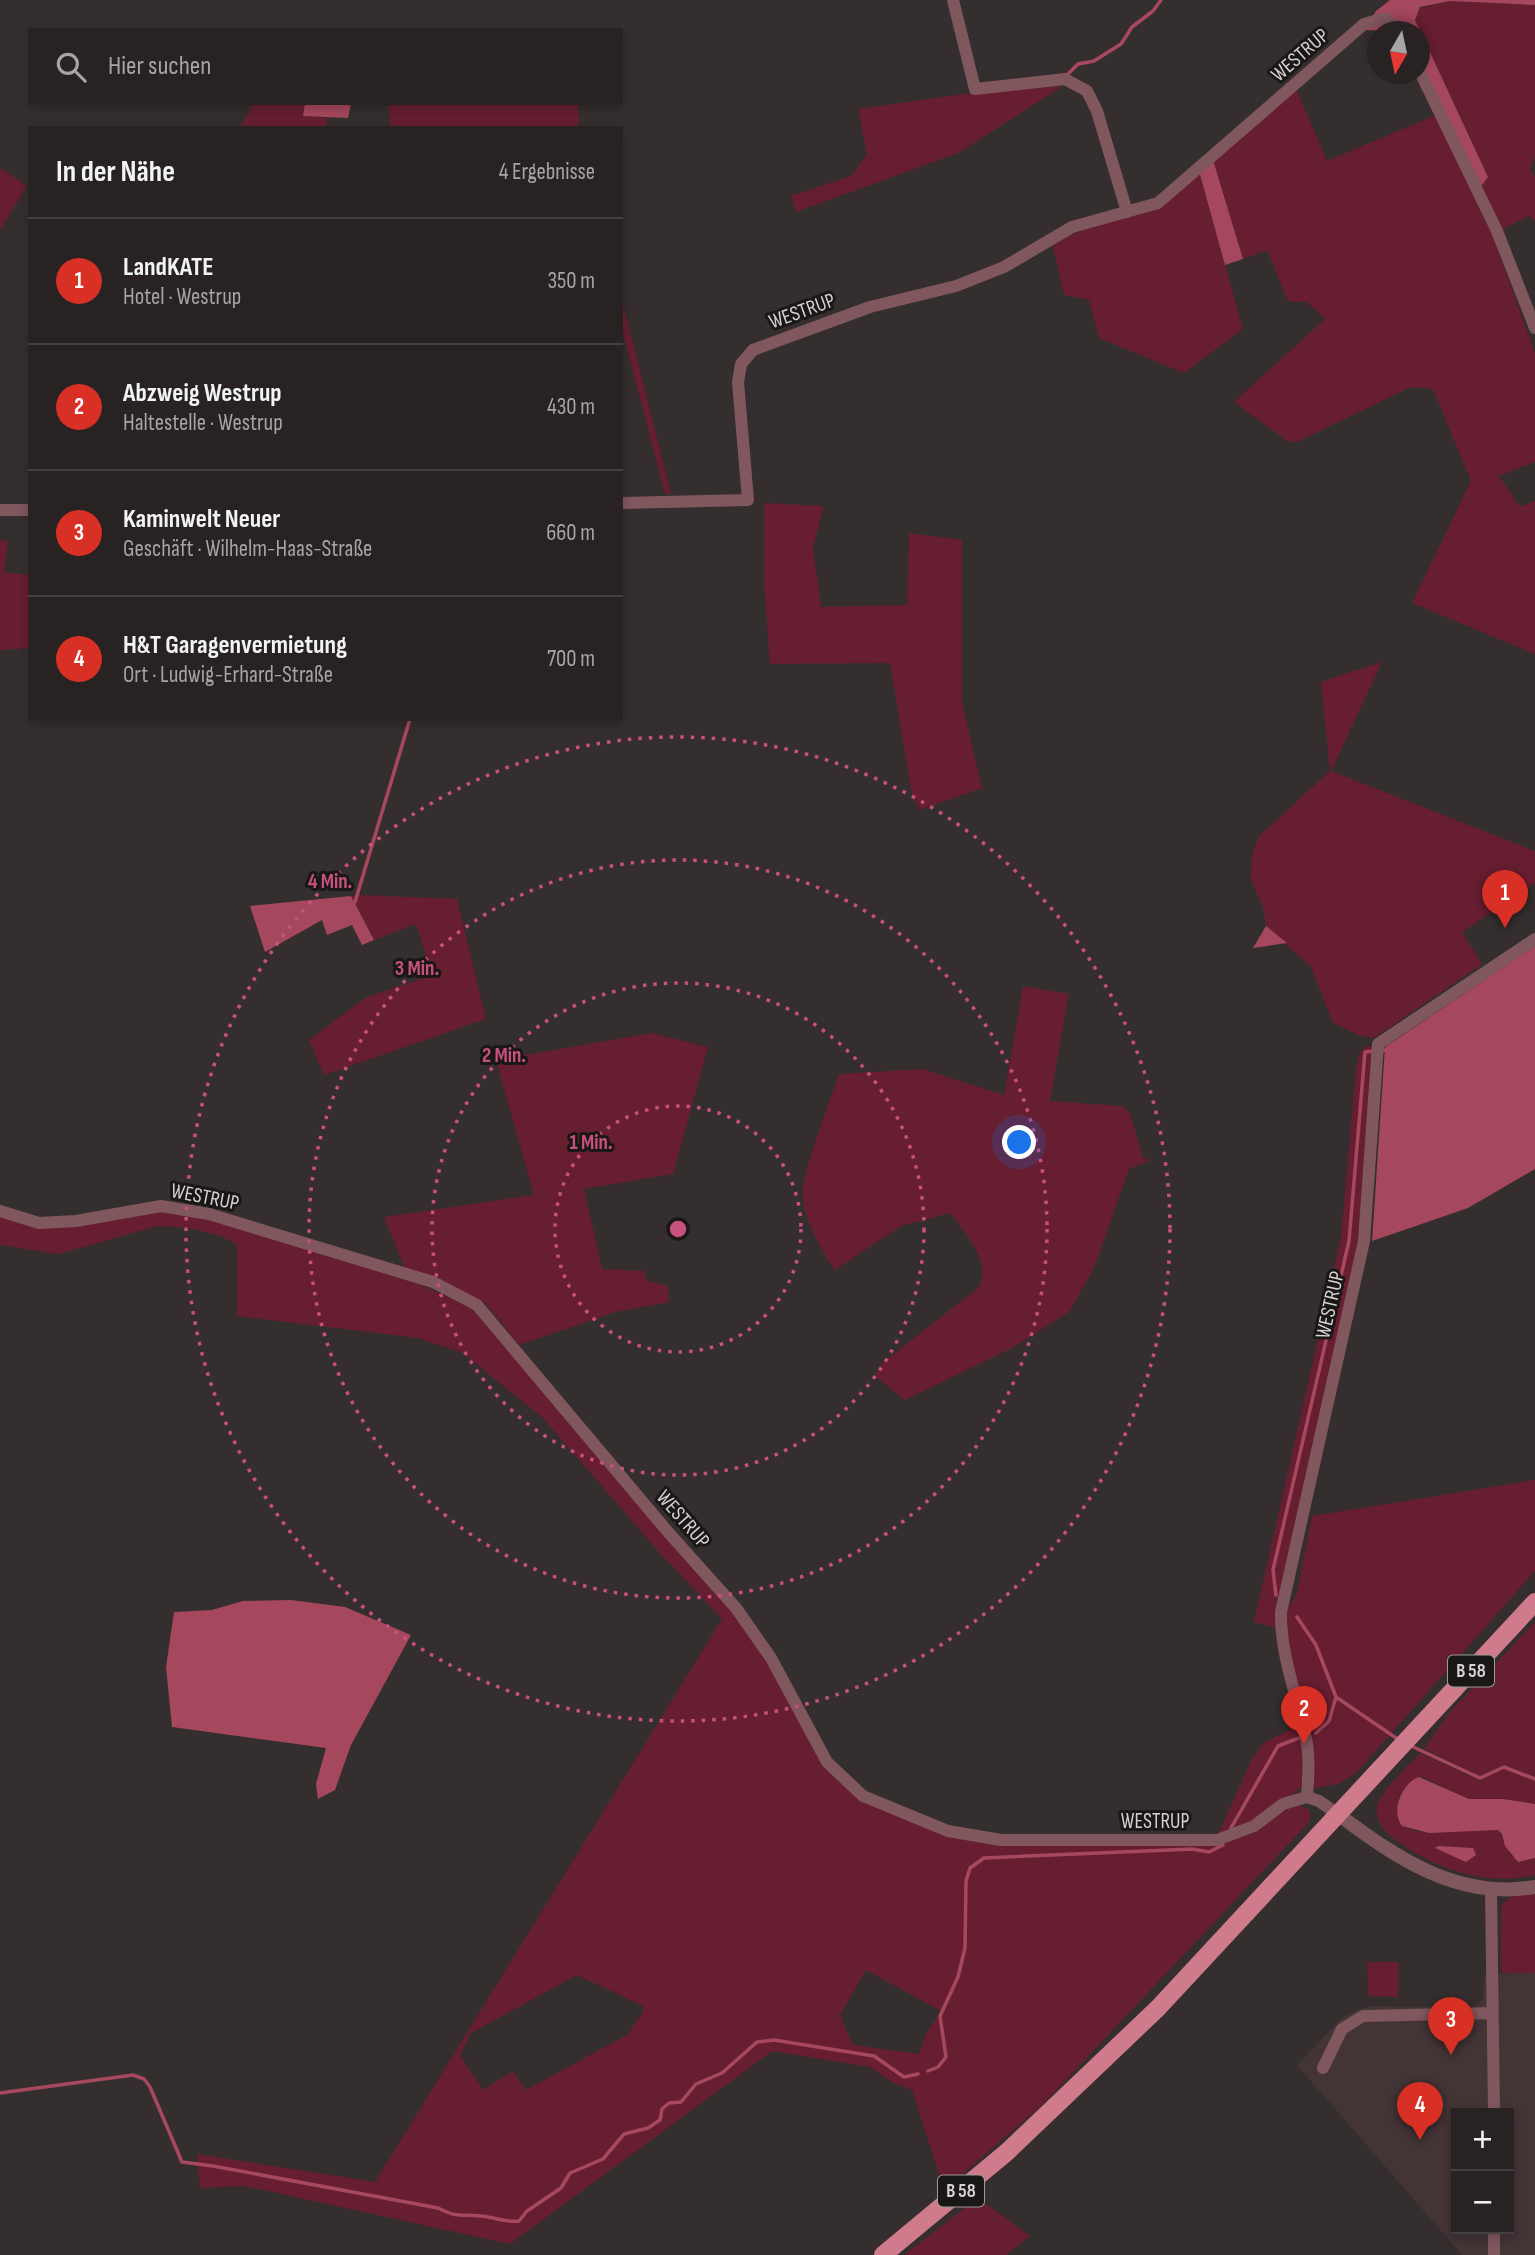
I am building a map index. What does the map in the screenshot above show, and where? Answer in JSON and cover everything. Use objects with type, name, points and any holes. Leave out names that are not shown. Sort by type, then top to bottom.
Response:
[{"type":"main road","name":"B 58","points":[[883,2255],[1050,2113],[1168,1998],[1535,1602]]},
{"type":"street","points":[[953,0],[975,89],[1065,79],[1087,91],[1097,111],[1127,212]]},
{"type":"street","name":"WESTRUP","points":[[623,503],[747,500],[738,382],[741,364],[753,350],[870,307],[956,286],[1004,267],[1072,227],[1158,203],[1367,23]]},
{"type":"street","points":[[1425,84],[1497,231],[1535,328]]},
{"type":"street","points":[[0,510],[28,510]]},
{"type":"street","name":"WESTRUP","points":[[0,1211],[38,1223],[76,1221],[161,1206],[209,1214],[433,1282],[477,1305],[668,1532],[736,1608],[771,1658],[827,1762],[863,1796],[948,1831],[1001,1840],[1217,1840],[1254,1826],[1283,1804],[1307,1797],[1308,1753],[1281,1632],[1281,1612],[1364,1241],[1378,1044],[1535,939]]},
{"type":"street","points":[[1307,1797],[1320,1801],[1422,1870],[1459,1884],[1491,1889],[1535,1887]]},
{"type":"street","points":[[1491,1889],[1494,2108]]},
{"type":"street","points":[[1323,2068],[1342,2029],[1363,2016],[1493,2014]]},
{"type":"street","points":[[1494,2234],[1494,2255]]},
{"type":"shaded area","points":[[1390,0],[1535,0],[1535,5],[1450,1],[1420,7],[1415,21],[1370,21],[1376,11]]},
{"type":"shaded area","points":[[1450,1],[1535,5],[1535,157],[1530,169],[1535,176],[1535,221],[1529,216],[1501,230],[1481,186],[1488,177],[1430,52],[1430,21],[1415,20],[1420,8]]},
{"type":"shaded area","points":[[1430,52],[1488,177],[1482,185],[1474,187],[1425,84],[1430,84]]},
{"type":"shaded area","points":[[1063,86],[958,153],[796,212],[791,196],[851,176],[867,155],[858,109],[978,92]]},
{"type":"shaded area","points":[[1296,88],[1327,161],[1436,115],[1491,232],[1535,353],[1535,462],[1499,476],[1520,507],[1535,501],[1535,654],[1412,603],[1471,481],[1433,389],[1411,387],[1297,442],[1287,441],[1234,402],[1325,319],[1307,302],[1288,301],[1267,250],[1243,259],[1213,160]]},
{"type":"shaded area","points":[[253,105],[305,105],[303,116],[327,118],[326,126],[241,126]]},
{"type":"shaded area","points":[[305,105],[351,105],[348,118],[303,116]]},
{"type":"shaded area","points":[[388,105],[578,105],[579,126],[391,126]]},
{"type":"shaded area","points":[[1213,160],[1243,259],[1225,265],[1199,171]]},
{"type":"shaded area","points":[[0,168],[27,186],[0,230]]},
{"type":"shaded area","points":[[1199,171],[1243,329],[1184,373],[1099,338],[1089,300],[1064,295],[1052,241],[1128,215]]},
{"type":"shaded area","points":[[623,304],[671,493],[665,494],[623,333]]},
{"type":"shaded area","points":[[764,503],[824,506],[813,548],[821,607],[907,605],[909,533],[962,540],[962,702],[982,788],[920,810],[912,795],[890,663],[770,664],[764,582]]},
{"type":"shaded area","points":[[0,540],[8,541],[4,572],[28,575],[28,648],[0,650]]},
{"type":"shaded area","points":[[1382,662],[1331,771],[1535,851],[1535,883],[1462,932],[1482,964],[1374,1038],[1358,1035],[1333,1023],[1311,967],[1266,926],[1263,907],[1251,880],[1252,854],[1259,836],[1330,771],[1321,682]]},
{"type":"shaded area","points":[[351,896],[457,899],[486,1019],[324,1075],[309,1040],[365,998],[432,975],[416,924],[374,940]]},
{"type":"shaded area","points":[[351,896],[374,940],[362,945],[352,925],[327,935],[322,920],[265,952],[250,906]]},
{"type":"shaded area","points":[[1266,926],[1287,943],[1253,948]]},
{"type":"shaded area","points":[[1535,946],[1535,1169],[1468,1208],[1372,1241],[1385,1047]]},
{"type":"shaded area","points":[[1023,986],[1069,994],[1050,1101],[1122,1106],[1130,1113],[1143,1158],[1151,1160],[1129,1169],[1094,1268],[1069,1312],[1012,1348],[905,1400],[875,1376],[882,1363],[978,1288],[982,1278],[980,1259],[950,1213],[901,1226],[835,1270],[816,1237],[803,1201],[811,1157],[839,1074],[923,1069],[1004,1095]]},
{"type":"shaded area","points":[[652,1033],[708,1047],[673,1174],[584,1189],[602,1269],[644,1271],[647,1281],[668,1286],[669,1302],[615,1312],[519,1345],[486,1304],[405,1269],[384,1217],[534,1195],[496,1060]]},
{"type":"shaded area","points":[[1366,1046],[1375,1047],[1362,1241],[1277,1628],[1254,1622],[1341,1237],[1356,1070],[1359,1055]]},
{"type":"shaded area","points":[[162,1208],[208,1216],[400,1276],[480,1311],[733,1608],[769,1660],[825,1764],[862,1799],[947,1835],[1217,1843],[1285,1807],[1300,1806],[1310,1810],[1310,1821],[1042,2105],[944,2190],[912,2090],[892,2082],[870,2067],[772,2051],[510,2244],[245,2186],[200,2188],[197,2154],[375,2182],[722,1619],[658,1551],[543,1418],[463,1353],[418,1338],[237,1316],[237,1245],[221,1236],[189,1228],[157,1226],[59,1254],[0,1245],[0,1214],[39,1225]],"holes":[[[866,1970],[941,2011],[926,2034],[919,2054],[853,2045],[840,2015]],[[577,1975],[643,2006],[643,2012],[627,2035],[526,2090],[513,2071],[483,2090],[460,2055],[471,2033]]]},
{"type":"shaded area","points":[[1535,1480],[1535,1571],[1356,1773],[1338,1784],[1316,1788],[1311,1784],[1285,1635],[1287,1612],[1297,1593],[1312,1516]]},
{"type":"shaded area","points":[[291,1600],[345,1607],[411,1635],[351,1745],[335,1790],[318,1799],[316,1784],[326,1748],[172,1727],[166,1667],[174,1612],[212,1610],[243,1601]]},
{"type":"shaded area","points":[[1535,1622],[1535,1777],[1504,1765],[1479,1776],[1424,1749],[1449,1713]]},
{"type":"shaded area","points":[[1299,1725],[1303,1786],[1253,1823],[1217,1837],[1252,1759],[1265,1742]]},
{"type":"shaded area","points":[[1420,1753],[1479,1780],[1504,1769],[1535,1781],[1535,1804],[1503,1799],[1469,1799],[1422,1777],[1412,1780],[1399,1797],[1398,1821],[1402,1826],[1419,1832],[1498,1830],[1512,1856],[1526,1860],[1535,1858],[1535,1875],[1500,1879],[1466,1874],[1433,1862],[1388,1834],[1378,1819],[1379,1801],[1388,1787]]},
{"type":"shaded area","points":[[1419,1777],[1469,1799],[1503,1799],[1535,1804],[1535,1858],[1518,1862],[1505,1846],[1498,1830],[1429,1833],[1402,1826],[1397,1813],[1400,1798],[1408,1785]]},
{"type":"shaded area","points":[[1435,1848],[1473,1848],[1476,1855],[1466,1862]]},
{"type":"shaded area","points":[[1535,1892],[1535,1973],[1501,1973],[1501,1906],[1513,1895]]},
{"type":"shaded area","points":[[1367,1962],[1399,1962],[1398,1997],[1368,1996]]},
{"type":"shaded area","points":[[1535,1973],[1535,2255],[1462,2255],[1297,2065],[1343,2017],[1355,2011],[1371,2006],[1475,2007],[1483,1998],[1484,1974]]},
{"type":"shaded area","points":[[978,2198],[1030,2236],[1006,2255],[904,2255]]},
{"type":"waterway","points":[[1067,75],[1078,64],[1094,61],[1121,44],[1132,27],[1153,11],[1161,0]]},
{"type":"waterway","points":[[355,902],[409,721]]},
{"type":"waterway","points":[[1380,1051],[1395,1049],[1535,956]]},
{"type":"waterway","points":[[1276,1595],[1273,1570],[1349,1241],[1365,1052],[1374,1051]]},
{"type":"waterway","points":[[1297,1617],[1316,1645],[1336,1697],[1399,1740]]},
{"type":"waterway","points":[[1316,1733],[1329,1721],[1336,1697]]},
{"type":"waterway","points":[[1231,1828],[1278,1746],[1299,1738]]},
{"type":"waterway","points":[[1409,1745],[1480,1778],[1504,1767],[1535,1779]]},
{"type":"waterway","points":[[928,2071],[938,2067],[946,2057],[940,2016],[958,1977],[965,1948],[966,1881],[970,1868],[984,1858],[1192,1849],[1209,1852],[1223,1845]]},
{"type":"waterway","points":[[0,2093],[133,2075],[144,2079],[150,2087],[182,2162],[438,2208],[455,2214],[519,2221],[527,2211],[561,2188],[570,2173],[603,2159],[624,2134],[648,2128],[660,2120],[662,2109],[669,2103],[681,2102],[696,2084],[722,2073],[757,2042],[774,2040],[874,2056],[904,2077],[918,2074]]},
{"type":"place","name":"LandKATE","points":[[1505,928]]},
{"type":"place","name":"Abzweig Westrup","points":[[1304,1744]]},
{"type":"place","name":"Kaminwelt Neuer","points":[[1451,2055]]},
{"type":"place","name":"H&T Garagenvermietung","points":[[1420,2140]]}]
